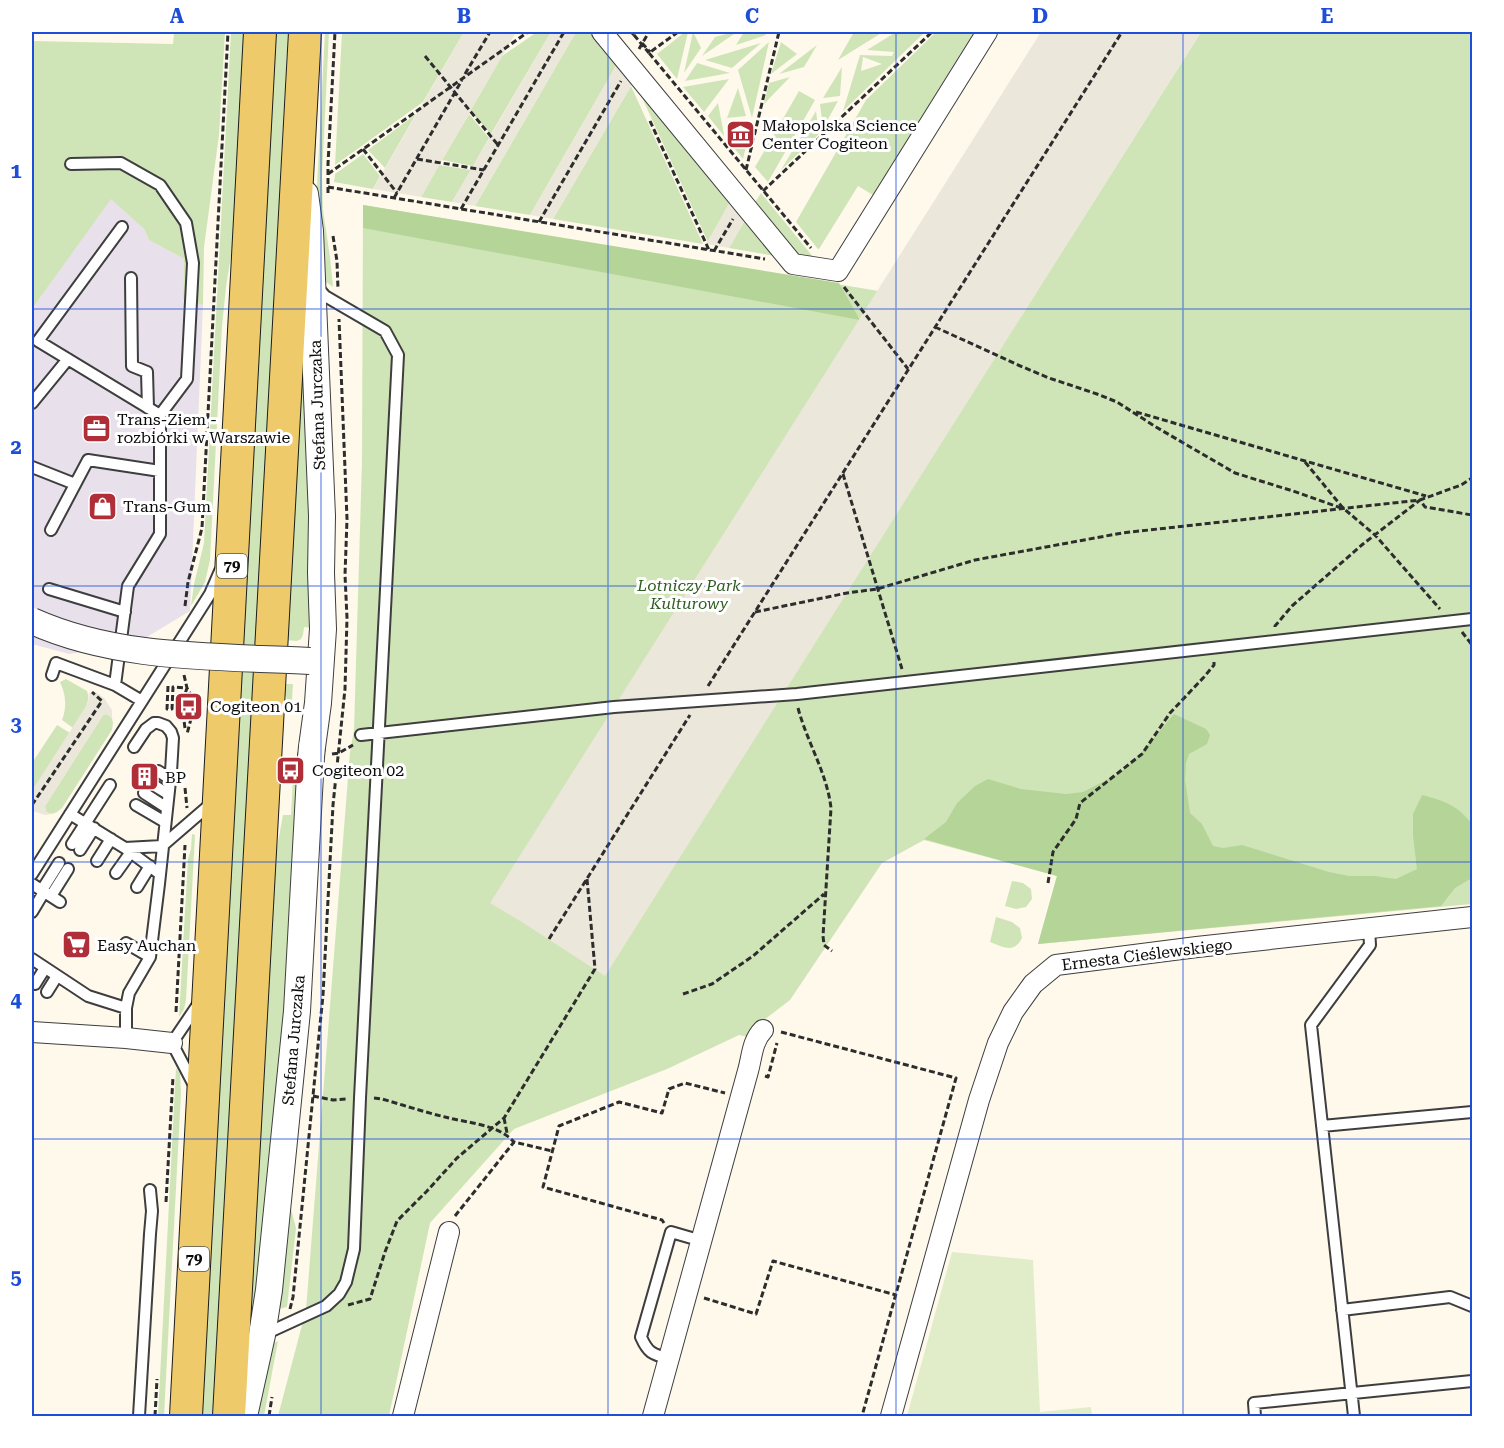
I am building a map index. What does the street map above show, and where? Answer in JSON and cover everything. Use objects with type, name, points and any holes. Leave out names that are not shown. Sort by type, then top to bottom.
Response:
[{"type":"main road","name":"79","points":[[186,1416],[260,32]]},
{"type":"main road","points":[[229,1416],[304,32]]},
{"type":"street","points":[[602,32],[793,264],[838,272],[987,32]]},
{"type":"street","name":"Stefana Jurczaka","points":[[244,1416],[262,1335],[269,1290],[297,1011],[318,753],[316,661],[323,628],[322,516],[310,231],[298,149]]},
{"type":"street","points":[[32,621],[72,636],[136,650],[182,655],[316,661]]},
{"type":"street","name":"Ernesta Cieślewskiego","points":[[891,1416],[982,1091],[998,1043],[1013,1012],[1033,984],[1056,965],[1473,917]]},
{"type":"street","points":[[32,1032],[172,1043]]},
{"type":"street","points":[[653,1416],[754,1045],[758,1035],[773,1035]]},
{"type":"street","points":[[403,1416],[449,1232]]},
{"type":"lane","points":[[71,164],[122,163],[160,185],[186,222],[193,263],[187,379],[160,415],[160,534],[128,586],[115,685]]},
{"type":"lane","points":[[122,227],[38,341],[160,415]]},
{"type":"lane","points":[[131,278],[132,366],[147,372],[148,408]]},
{"type":"lane","points":[[262,1335],[326,1306],[339,1294],[346,1282],[354,1249],[398,355],[385,331],[325,296],[312,282]]},
{"type":"lane","points":[[32,403],[68,359]]},
{"type":"lane","points":[[51,530],[88,460],[160,471]]},
{"type":"lane","points":[[32,467],[75,484]]},
{"type":"lane","points":[[32,874],[210,594],[233,541]]},
{"type":"lane","points":[[49,589],[124,612]]},
{"type":"lane","points":[[361,735],[614,707],[797,694],[1473,619]]},
{"type":"lane","points":[[52,675],[56,663],[115,685],[142,701]]},
{"type":"lane","points":[[126,1038],[126,1008],[129,993],[150,957],[170,776],[171,732],[166,726],[158,723],[150,725],[134,747]]},
{"type":"lane","points":[[158,771],[170,776]]},
{"type":"lane","points":[[150,783],[168,794]]},
{"type":"lane","points":[[76,847],[110,785]]},
{"type":"lane","points":[[144,793],[167,808]]},
{"type":"lane","points":[[128,850],[162,846],[219,796]]},
{"type":"lane","points":[[136,805],[165,822]]},
{"type":"lane","points":[[70,814],[128,850],[150,866],[160,879]]},
{"type":"lane","points":[[97,861],[111,839]]},
{"type":"lane","points":[[116,873],[128,850]]},
{"type":"lane","points":[[32,912],[49,895],[63,866]]},
{"type":"lane","points":[[137,887],[150,866]]},
{"type":"lane","points":[[152,896],[160,879]]},
{"type":"lane","points":[[32,884],[49,895]]},
{"type":"lane","points":[[1354,1416],[1311,1025],[1370,945],[1369,928]]},
{"type":"lane","points":[[126,943],[150,957]]},
{"type":"lane","points":[[32,959],[88,996],[126,1008]]},
{"type":"lane","points":[[35,984],[45,968]]},
{"type":"lane","points":[[47,992],[57,976]]},
{"type":"lane","points":[[203,1101],[172,1043],[209,988]]},
{"type":"lane","points":[[1322,1126],[1473,1112]]},
{"type":"lane","points":[[139,1416],[151,1223],[150,1190]]},
{"type":"lane","points":[[669,1359],[652,1354],[645,1347],[641,1337],[670,1232],[702,1241]]},
{"type":"lane","points":[[1342,1310],[1450,1297],[1473,1306]]},
{"type":"lane","points":[[1255,1416],[1254,1403],[1473,1381]]},
{"type":"path","points":[[184,611],[188,582],[202,528],[228,32]]},
{"type":"path","points":[[483,32],[490,32]]},
{"type":"path","points":[[394,198],[490,32]]},
{"type":"path","points":[[328,174],[528,32]]},
{"type":"path","points":[[461,209],[564,32]]},
{"type":"path","points":[[539,222],[649,32]]},
{"type":"path","points":[[649,53],[678,32]]},
{"type":"path","points":[[747,171],[779,32]]},
{"type":"path","points":[[763,191],[932,32]]},
{"type":"path","points":[[549,939],[1122,32]]},
{"type":"path","points":[[633,33],[815,254]]},
{"type":"path","points":[[642,44],[649,53]]},
{"type":"path","points":[[425,56],[498,145]]},
{"type":"path","points":[[650,121],[709,250]]},
{"type":"path","points":[[363,149],[397,193]]},
{"type":"path","points":[[417,158],[484,170]]},
{"type":"path","points":[[328,187],[793,264]]},
{"type":"path","points":[[714,251],[742,203]]},
{"type":"path","points":[[830,270],[908,369]]},
{"type":"path","points":[[935,327],[1018,365],[1117,402],[1235,473],[1343,508]]},
{"type":"path","points":[[1132,411],[1428,497]]},
{"type":"path","points":[[1304,460],[1343,508],[1375,535],[1451,622]]},
{"type":"path","points":[[843,474],[902,667],[903,682]]},
{"type":"path","points":[[755,612],[877,589],[975,560],[1122,533],[1420,500],[1461,485],[1473,478]]},
{"type":"path","points":[[1420,500],[1425,507],[1473,515]]},
{"type":"path","points":[[1276,641],[1275,626],[1292,606],[1420,500]]},
{"type":"path","points":[[1048,883],[1053,852],[1076,819],[1080,803],[1142,754],[1170,713],[1214,665],[1212,648]]},
{"type":"path","points":[[168,682],[167,709],[172,710],[173,687],[187,688]]},
{"type":"path","points":[[187,688],[193,698],[192,715],[187,734],[183,715],[187,688]]},
{"type":"path","points":[[32,806],[102,701],[89,690]]},
{"type":"path","points":[[798,710],[824,776],[830,798],[823,936],[824,945],[832,951]]},
{"type":"path","points":[[318,753],[339,753]]},
{"type":"path","points":[[176,1015],[186,839]]},
{"type":"path","points":[[326,1306],[348,1306],[370,1299],[397,1221],[457,1158],[504,1118],[595,969],[587,879]]},
{"type":"path","points":[[683,994],[712,984],[753,956],[825,893]]},
{"type":"path","points":[[748,1071],[768,1077],[773,1035],[956,1078],[862,1416]]},
{"type":"path","points":[[670,1232],[662,1220],[543,1187],[559,1126],[619,1102],[662,1113],[669,1089],[685,1083],[741,1098]]},
{"type":"path","points":[[313,1096],[333,1100],[382,1099],[507,1133]]},
{"type":"path","points":[[504,1118],[507,1133],[514,1142],[552,1151]]},
{"type":"path","points":[[449,1232],[452,1220],[514,1142]]},
{"type":"path","points":[[687,1294],[756,1314],[773,1261],[896,1295]]},
{"type":"shaded area","points":[[464,32],[516,32],[421,197],[373,189]]},
{"type":"shaded area","points":[[551,32],[576,32],[475,206],[452,202]]},
{"type":"shaded area","points":[[1041,32],[1201,32],[605,976],[490,903]]},
{"type":"shaded area","points":[[617,64],[632,83],[631,86],[553,219],[530,215]]},
{"type":"shaded area","points":[[111,198],[144,229],[149,240],[184,259],[183,298],[203,305],[190,611],[137,643],[69,654],[32,644],[32,309]]},
{"type":"shaded area","points":[[730,202],[745,220],[729,248],[706,244]]},
{"type":"shaded area","points":[[96,692],[104,698],[112,710],[112,718],[107,714],[103,715],[45,806],[46,812],[52,814],[45,815],[33,811],[32,813],[32,791],[88,703],[89,693]]},
{"type":"green space","points":[[174,32],[225,32],[219,135],[204,247],[203,305],[183,299],[184,259],[149,240],[144,229],[111,199],[32,309],[32,41],[173,44]]},
{"type":"green space","points":[[231,32],[246,32],[234,236],[222,326],[210,560],[205,582],[191,606],[204,543]]},
{"type":"green space","points":[[275,32],[288,32],[214,1416],[201,1416]]},
{"type":"green space","points":[[325,32],[329,32],[322,177],[323,210],[333,287],[322,279],[318,226],[317,187]]},
{"type":"green space","points":[[342,32],[464,32],[423,102],[335,165]]},
{"type":"green space","points":[[537,32],[551,32],[491,134],[470,111],[502,56]]},
{"type":"green space","points":[[576,32],[590,32],[617,64],[530,215],[475,206]]},
{"type":"green space","points":[[688,32],[677,79],[657,54]]},
{"type":"green space","points":[[693,32],[701,48],[684,73]]},
{"type":"green space","points":[[737,32],[702,56],[715,37]]},
{"type":"green space","points":[[744,32],[763,32],[766,35],[736,45]]},
{"type":"green space","points":[[854,32],[883,32],[838,60]]},
{"type":"green space","points":[[896,32],[925,32],[843,111],[860,55],[892,56],[894,52],[867,50]],"holes":[[[863,57],[882,64],[861,71]]]},
{"type":"green space","points":[[936,32],[982,32],[878,198],[858,186],[818,249],[796,222],[866,100]]},
{"type":"green space","name":"Lotniczy Park Kulturowy","points":[[1201,32],[1472,32],[1472,904],[1038,944],[1057,876],[924,840],[882,863],[790,1000],[751,1030],[749,1037],[739,1035],[667,1069],[514,1129],[430,1223],[389,1416],[278,1416],[306,1310],[350,752],[354,730],[362,461],[363,205],[1022,315]]},
{"type":"green space","points":[[769,42],[752,118],[738,70]]},
{"type":"green space","points":[[781,42],[797,54],[771,74]]},
{"type":"green space","points":[[761,43],[732,68],[705,60]]},
{"type":"green space","points":[[817,45],[804,67],[779,74]]},
{"type":"green space","points":[[697,63],[730,73],[685,81]]},
{"type":"green space","points":[[842,67],[840,96],[823,98]]},
{"type":"green space","points":[[790,77],[764,104],[769,83]]},
{"type":"green space","points":[[729,79],[704,112],[683,87]]},
{"type":"green space","points":[[631,86],[703,244],[553,219]]},
{"type":"green space","points":[[738,88],[746,116],[727,118]]},
{"type":"green space","points":[[639,91],[730,202],[708,242]]},
{"type":"green space","points":[[799,91],[815,100],[768,182],[755,167]]},
{"type":"green space","points":[[838,101],[823,128],[820,104]]},
{"type":"green space","points":[[718,103],[724,135],[724,136],[708,116]]},
{"type":"green space","points":[[816,111],[819,134],[781,170]]},
{"type":"green space","points":[[416,114],[385,168],[368,150]]},
{"type":"green space","points":[[469,114],[489,138],[473,166],[442,160]]},
{"type":"green space","points":[[749,133],[743,159],[730,143]]},
{"type":"green space","points":[[363,154],[380,176],[373,189],[334,182],[335,174]]},
{"type":"green space","points":[[439,165],[471,170],[452,202],[421,197]]},
{"type":"green space","points":[[761,193],[814,258],[800,260],[754,204]]},
{"type":"green space","points":[[363,205],[839,283],[860,320],[363,228]]},
{"type":"green space","points":[[745,220],[775,256],[729,248]]},
{"type":"green space","points":[[304,300],[312,628],[304,627],[301,639],[297,641],[285,640]]},
{"type":"green space","points":[[66,679],[87,691],[88,696],[84,710],[73,728],[62,720],[65,701],[60,682]]},
{"type":"green space","points":[[280,684],[293,684],[293,712],[289,712],[286,696]]},
{"type":"green space","points":[[107,714],[112,718],[112,730],[62,808],[53,814],[46,812],[45,806],[103,715]]},
{"type":"green space","points":[[1174,714],[1206,729],[1210,735],[1207,744],[1189,754],[1185,780],[1190,813],[1202,824],[1213,846],[1223,848],[1242,845],[1329,872],[1349,876],[1396,879],[1417,869],[1413,814],[1422,795],[1450,805],[1461,812],[1472,824],[1472,878],[1455,888],[1441,906],[1038,944],[1057,876],[924,839],[946,822],[957,803],[975,786],[988,779],[1021,789],[1066,794],[1083,792],[1120,773],[1141,753]]},
{"type":"green space","points":[[57,725],[70,733],[32,791],[32,763]]},
{"type":"green space","points":[[294,760],[303,760],[293,969],[255,1318],[250,1312],[275,858],[283,815],[291,815]]},
{"type":"green space","points":[[192,834],[195,835],[186,1000],[179,1017],[188,859]]},
{"type":"green space","points":[[1012,881],[1023,883],[1031,889],[1032,899],[1026,907],[1016,909],[1005,906]]},
{"type":"green space","points":[[996,917],[1012,922],[1020,928],[1022,938],[1012,948],[990,942]]},
{"type":"green space","points":[[176,1068],[180,1074],[181,1093],[164,1416],[158,1416]]},
{"type":"green space","points":[[286,1190],[296,1228],[287,1307],[275,1310]]},
{"type":"green space","points":[[952,1252],[1033,1260],[1040,1412],[1091,1407],[1092,1416],[907,1416]]},
{"type":"green space","points":[[278,1341],[264,1416],[256,1416],[272,1344]]},
{"type":"place","name":"Małopolska Science Center Cogiteon","points":[[741,134]]},
{"type":"place","name":"Trans-Ziem - rozbiórki w Warszawie","points":[[96,428]]},
{"type":"place","name":"Trans-Gum","points":[[102,506]]},
{"type":"place","name":"Cogiteon 01","points":[[189,706]]},
{"type":"place","name":"Cogiteon 02","points":[[291,770]]},
{"type":"place","name":"BP","points":[[144,777]]},
{"type":"place","name":"Easy Auchan","points":[[76,945]]}]
